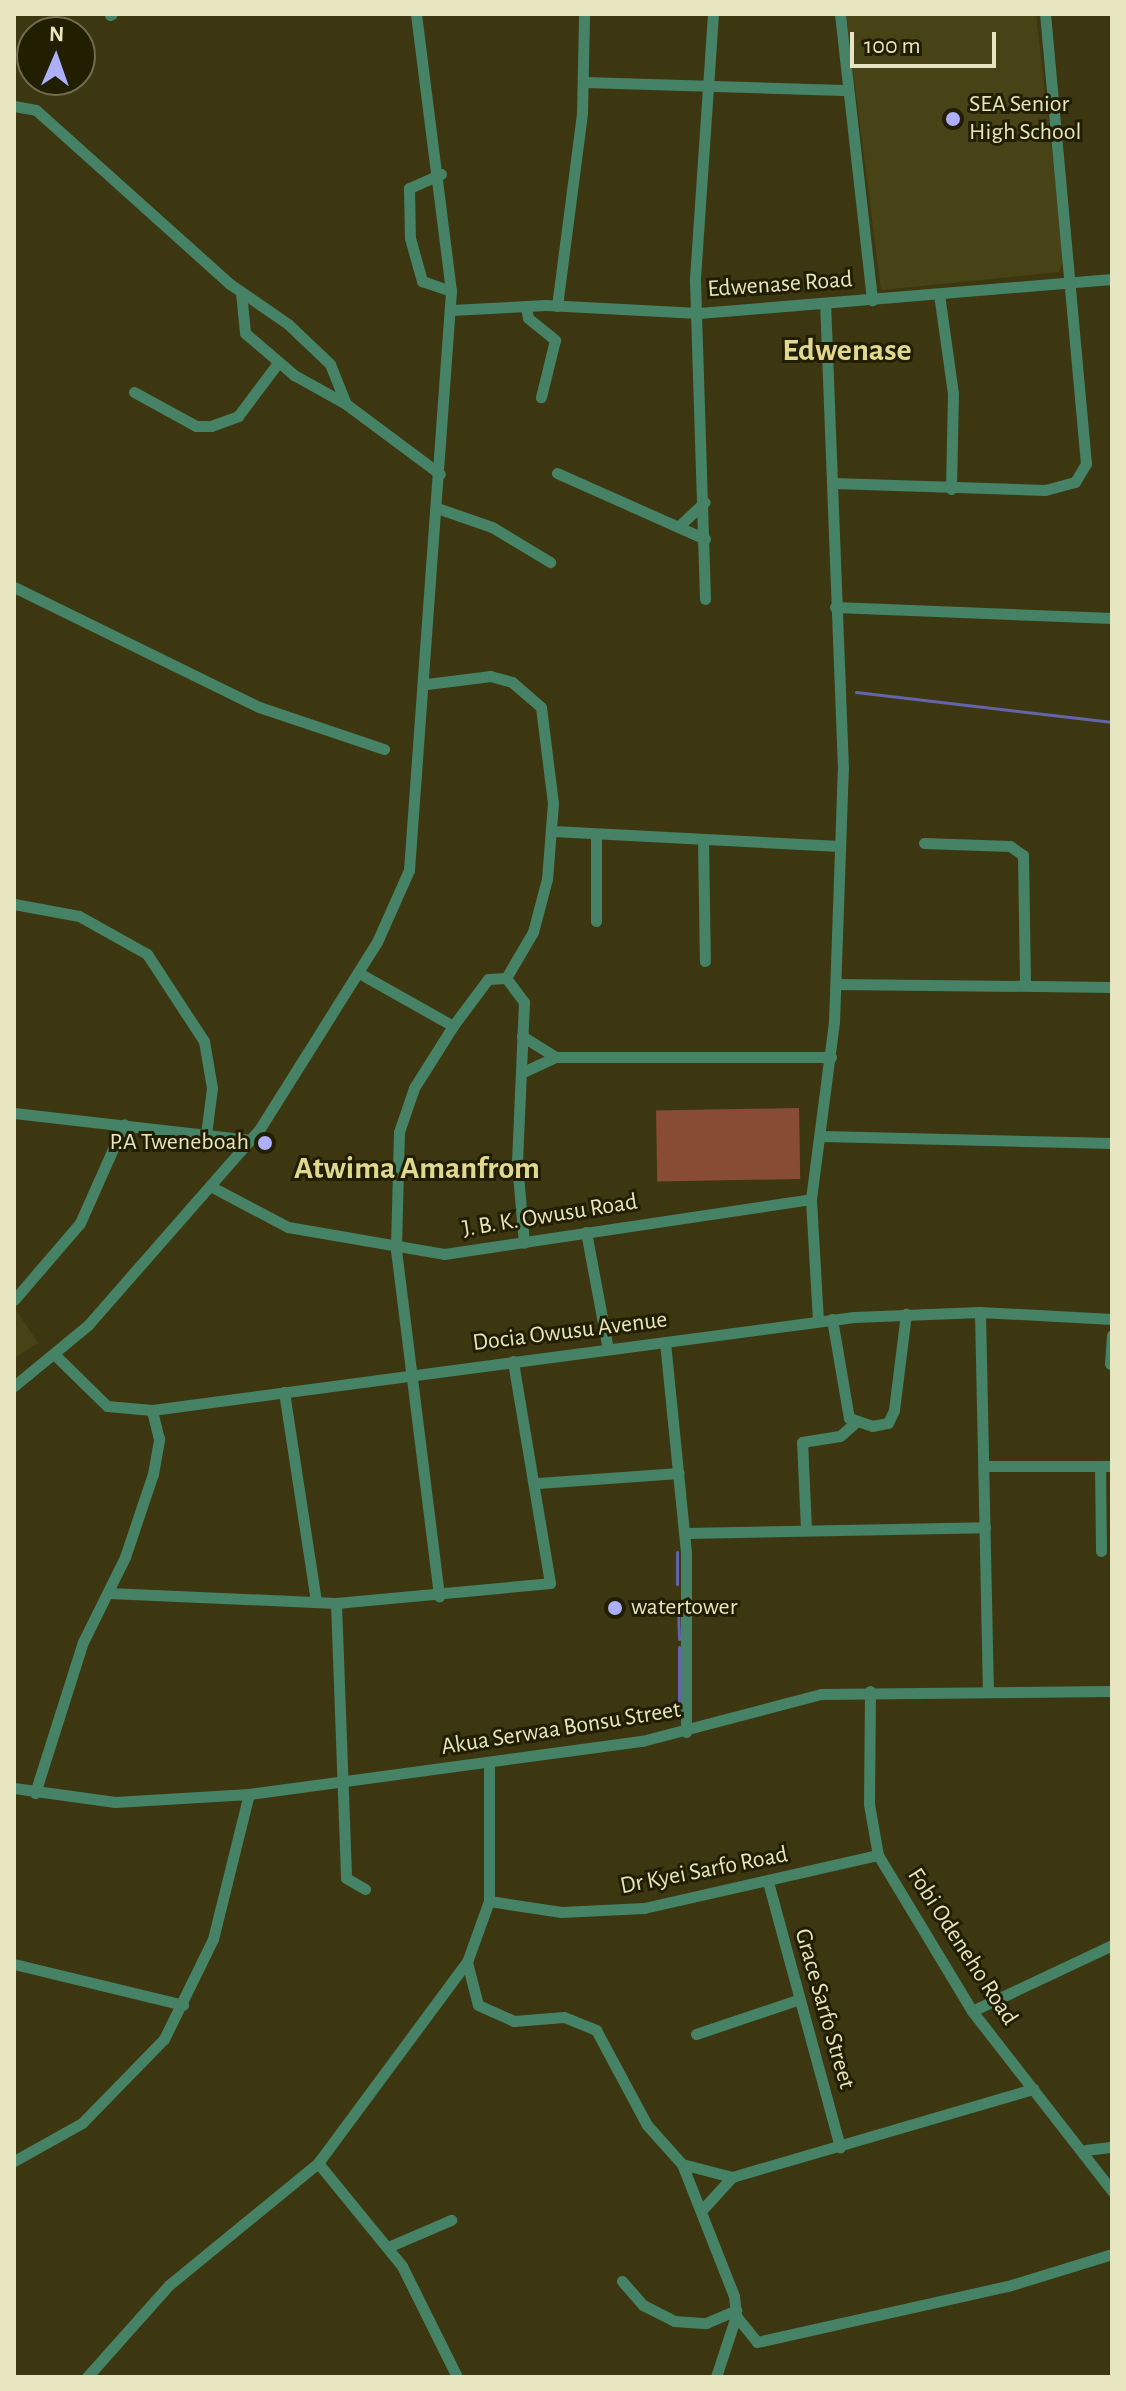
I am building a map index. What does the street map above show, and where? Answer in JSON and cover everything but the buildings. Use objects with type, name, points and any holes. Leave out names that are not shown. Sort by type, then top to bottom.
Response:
[{"type":"street","points":[[14,1386],[55,1355],[212,1187],[250,1140],[359,973],[409,870],[427,684],[451,310],[441,174],[416,14]]},
{"type":"street","points":[[557,306],[585,82],[584,14]]},
{"type":"street","points":[[705,599],[699,313],[704,85],[713,14]]},
{"type":"street","points":[[840,14],[843,90],[872,300]]},
{"type":"street","points":[[833,483],[1045,490],[1080,477],[1088,457],[1045,14]]},
{"type":"street","points":[[585,82],[704,85],[753,93],[843,90]]},
{"type":"street","points":[[14,106],[36,110],[241,292],[330,364],[346,404]]},
{"type":"street","points":[[441,174],[412,183],[408,223],[422,281],[451,291]]},
{"type":"street","name":"Edwenase Road","points":[[451,310],[557,306],[699,313],[1112,279]]},
{"type":"street","points":[[241,292],[243,329],[278,363],[346,404],[440,474]]},
{"type":"street","points":[[939,294],[953,393],[951,489]]},
{"type":"street","points":[[818,1321],[811,1199],[822,1136],[837,984],[840,846],[833,483],[825,305]]},
{"type":"street","points":[[526,307],[528,318],[555,340],[541,397]]},
{"type":"street","points":[[134,392],[196,426],[211,426],[238,416],[278,363]]},
{"type":"street","points":[[557,473],[705,539]]},
{"type":"street","points":[[679,526],[705,502]]},
{"type":"street","points":[[437,508],[492,527],[550,562]]},
{"type":"street","points":[[14,587],[259,707],[384,749]]},
{"type":"street","points":[[835,607],[1112,618]]},
{"type":"street","points":[[427,684],[490,676],[512,682],[541,707],[553,831],[535,924],[506,978]]},
{"type":"street","points":[[553,831],[840,846]]},
{"type":"street","points":[[596,834],[596,921]]},
{"type":"street","points":[[703,840],[705,961]]},
{"type":"street","points":[[924,843],[1010,846],[1023,855],[1025,982]]},
{"type":"street","points":[[14,904],[79,916],[147,954],[204,1041],[212,1088],[206,1134]]},
{"type":"street","points":[[359,973],[453,1026]]},
{"type":"street","points":[[439,1596],[408,1376],[396,1250],[401,1118],[453,1026],[488,979],[506,978]]},
{"type":"street","points":[[506,978],[523,998],[517,1163],[524,1243]]},
{"type":"street","points":[[837,984],[1025,982],[1112,987]]},
{"type":"street","points":[[522,1036],[555,1057]]},
{"type":"street","points":[[521,1073],[555,1057],[831,1057]]},
{"type":"street","points":[[14,1113],[250,1140]]},
{"type":"street","points":[[14,1300],[72,1235],[124,1124]]},
{"type":"street","points":[[822,1136],[1112,1143]]},
{"type":"street","name":"J. B. K. Owusu Road","points":[[212,1187],[288,1227],[396,1250],[477,1252],[586,1232],[811,1199]]},
{"type":"street","points":[[586,1232],[608,1349]]},
{"type":"street","points":[[980,1312],[988,1692]]},
{"type":"street","name":"Docia Owusu Avenue","points":[[55,1355],[107,1406],[152,1410],[832,1319],[980,1312],[1112,1319]]},
{"type":"street","points":[[806,1529],[802,1442],[840,1436],[854,1424],[882,1425],[891,1417],[906,1314]]},
{"type":"street","points":[[832,1319],[854,1424]]},
{"type":"street","points":[[1110,1364],[1112,1335]]},
{"type":"street","points":[[665,1342],[685,1533],[686,1732]]},
{"type":"street","points":[[109,1593],[336,1603],[439,1596],[550,1583],[538,1483],[513,1361]]},
{"type":"street","points":[[284,1392],[316,1602]]},
{"type":"street","points":[[35,1793],[83,1642],[109,1593],[158,1457],[152,1410]]},
{"type":"street","points":[[984,1466],[1106,1466],[1101,1551]]},
{"type":"street","points":[[538,1483],[679,1473]]},
{"type":"street","points":[[685,1533],[985,1527]]},
{"type":"street","points":[[336,1603],[346,1878],[365,1889]]},
{"type":"street","name":"Akua Serwaa Bonsu Street","points":[[14,1788],[115,1802],[249,1794],[489,1765],[686,1732],[767,1705],[870,1691],[1112,1691]]},
{"type":"street","name":"Fobi Odeneho Road","points":[[870,1691],[869,1804],[878,1855],[972,2011],[1086,2150],[1112,2191]]},
{"type":"street","points":[[87,2377],[169,2285],[318,2163],[467,1962],[489,1901],[489,1765]]},
{"type":"street","points":[[14,2161],[91,2114],[164,2039],[183,2005],[227,1895],[249,1794]]},
{"type":"street","name":"Dr Kyei Sarfo Road","points":[[489,1901],[616,1911],[768,1882],[878,1855]]},
{"type":"street","name":"Grace Sarfo Street","points":[[768,1882],[797,2000],[840,2147]]},
{"type":"street","points":[[972,2011],[1112,1945]]},
{"type":"street","points":[[467,1962],[478,2005],[514,2021],[564,2017],[596,2030],[647,2125],[682,2164],[736,2313],[757,2342],[1008,2286],[1112,2254]]},
{"type":"street","points":[[14,1964],[183,2005]]},
{"type":"street","points":[[696,2034],[797,2000]]},
{"type":"street","points":[[682,2164],[732,2177],[1033,2089]]},
{"type":"street","points":[[1086,2150],[1111,2147]]},
{"type":"street","points":[[1100,2172],[1111,2147]]},
{"type":"street","points":[[318,2163],[388,2247],[457,2377]]},
{"type":"street","points":[[701,2211],[732,2177]]},
{"type":"street","points":[[388,2247],[451,2220]]},
{"type":"street","points":[[622,2281],[643,2305],[674,2321],[706,2323],[736,2313]]},
{"type":"street","points":[[716,2377],[736,2313]]},
{"type":"shaded area","name":"SEA Senior High School","points":[[846,14],[1036,14],[1064,260],[1059,272],[881,290]]},
{"type":"shaded area","points":[[799,1108],[800,1179],[657,1181],[656,1110]]},
{"type":"shaded area","points":[[14,1307],[38,1343],[14,1358]]},
{"type":"waterway","points":[[856,692],[1112,722]]},
{"type":"waterway","points":[[677,1552],[677,1584]]},
{"type":"waterway","points":[[678,1609],[679,1639]]},
{"type":"waterway","points":[[679,1647],[679,1703]]},
{"type":"place","name":"SEA Senior High School","points":[[953,119]]},
{"type":"place","name":"P.A Tweneboah","points":[[265,1143]]},
{"type":"place","name":"watertower","points":[[615,1608]]},
{"type":"district","name":"Edwenase","points":[[847,350]]},
{"type":"district","name":"Atwima Amanfrom","points":[[417,1168]]}]
